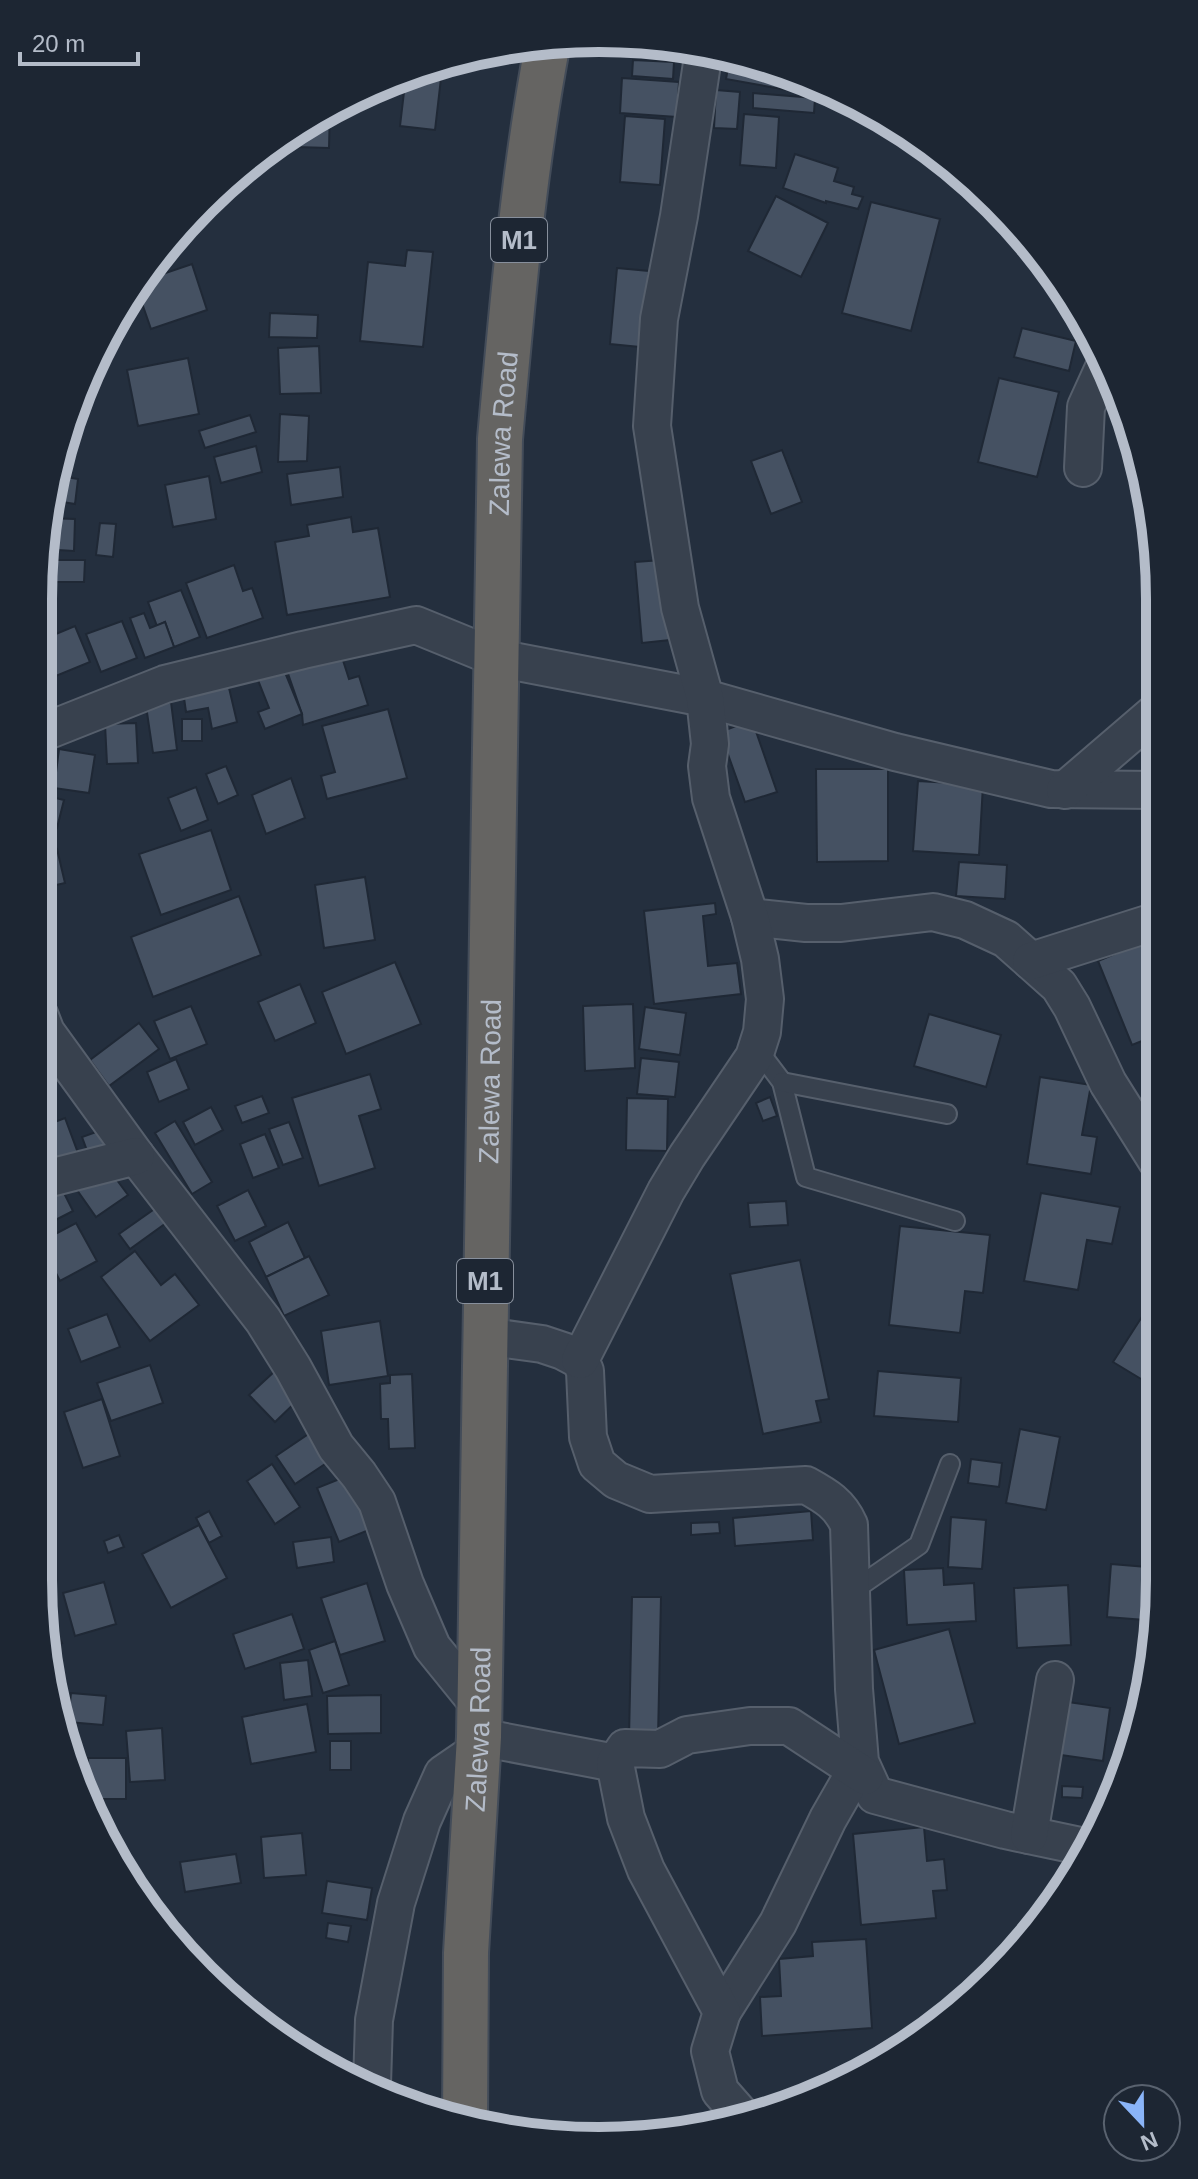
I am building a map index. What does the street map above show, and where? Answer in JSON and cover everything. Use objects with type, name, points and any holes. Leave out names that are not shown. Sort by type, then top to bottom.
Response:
[{"type":"highway","name":"Zalewa Road","points":[[465,2110],[466,1953],[479,1731],[500,439],[513,288],[529,157],[546,55]]},
{"type":"street","points":[[580,1360],[666,1191],[754,1057],[762,1032],[765,999],[760,959],[750,917],[711,798],[705,698],[680,608],[652,426],[659,319],[679,216],[702,62]]},
{"type":"street","points":[[1083,468],[1086,407],[1099,378]]},
{"type":"street","points":[[52,729],[165,684],[416,625],[497,658],[705,698],[895,752],[1051,789],[1146,790]]},
{"type":"street","points":[[1065,790],[1146,721]]},
{"type":"street","points":[[750,917],[841,923],[933,912],[965,920],[1006,939],[1059,986],[1108,1083],[1146,1143]]},
{"type":"street","points":[[1031,961],[1146,924]]},
{"type":"street","points":[[52,1040],[136,1156],[263,1320],[336,1447],[377,1502],[405,1584],[432,1647],[479,1731],[615,1763]]},
{"type":"street","points":[[52,1177],[136,1156]]},
{"type":"street","points":[[484,1336],[542,1344],[580,1360],[585,1371],[588,1437],[597,1464],[616,1480],[650,1494],[806,1485],[826,1495],[842,1509],[849,1525],[854,1689],[861,1773],[828,1819],[778,1923],[722,2012],[710,2051],[720,2091],[736,2109]]},
{"type":"street","points":[[1029,1835],[1055,1680]]},
{"type":"street","points":[[722,2012],[646,1870],[626,1818],[615,1763],[625,1748],[660,1749],[687,1735],[750,1726],[789,1726],[861,1773],[875,1795],[1078,1845]]},
{"type":"street","points":[[372,2077],[374,2020],[396,1903],[417,1834],[443,1774],[479,1731]]},
{"type":"lane","points":[[757,1049],[782,1082],[806,1177],[955,1221]]},
{"type":"lane","points":[[782,1082],[947,1114]]},
{"type":"lane","points":[[851,1592],[919,1545],[950,1464]]},
{"type":"building","points":[[633,60],[674,62],[673,79],[632,76]]},
{"type":"building","points":[[728,68],[807,94],[726,79]]},
{"type":"building","points":[[441,76],[435,130],[400,126],[404,88]]},
{"type":"building","points":[[622,78],[679,82],[677,117],[620,113]]},
{"type":"building","points":[[716,90],[740,92],[737,129],[714,128]]},
{"type":"building","points":[[753,93],[815,98],[814,113],[753,108]]},
{"type":"building","points":[[744,114],[779,117],[776,168],[740,165]]},
{"type":"building","points":[[625,116],[665,119],[660,185],[620,182]]},
{"type":"building","points":[[330,123],[329,148],[296,147],[296,143]]},
{"type":"building","points":[[795,154],[838,168],[834,181],[854,187],[852,194],[863,197],[858,209],[826,203],[783,188]]},
{"type":"building","points":[[776,196],[828,223],[801,277],[748,251]]},
{"type":"building","points":[[871,202],[940,219],[911,331],[842,313]]},
{"type":"building","points":[[407,250],[433,252],[423,347],[360,341],[368,262],[405,266]]},
{"type":"building","points":[[192,264],[207,310],[151,329],[141,300],[158,276]]},
{"type":"building","points":[[617,268],[649,271],[640,347],[610,344]]},
{"type":"building","points":[[270,313],[318,315],[317,338],[269,337]]},
{"type":"building","points":[[1022,328],[1076,341],[1069,371],[1014,357]]},
{"type":"building","points":[[319,346],[321,393],[280,394],[278,348]]},
{"type":"building","points":[[188,358],[199,414],[138,426],[127,370]]},
{"type":"building","points":[[999,378],[1059,392],[1037,477],[978,462]]},
{"type":"building","points":[[280,414],[309,416],[307,461],[278,462]]},
{"type":"building","points":[[250,415],[256,432],[205,448],[199,431]]},
{"type":"building","points":[[256,446],[262,472],[221,483],[214,457]]},
{"type":"building","points":[[782,450],[802,502],[771,514],[751,461]]},
{"type":"building","points":[[340,467],[343,497],[291,505],[287,474]]},
{"type":"building","points":[[209,476],[216,519],[173,527],[165,485]]},
{"type":"building","points":[[66,477],[78,479],[75,504],[61,502]]},
{"type":"building","points":[[351,517],[353,532],[378,528],[390,597],[287,615],[275,542],[309,536],[307,525]]},
{"type":"building","points":[[59,518],[75,519],[74,551],[55,550]]},
{"type":"building","points":[[100,523],[116,524],[113,557],[96,555]]},
{"type":"building","points":[[53,560],[85,560],[84,582],[52,582]]},
{"type":"building","points":[[662,560],[670,640],[642,643],[635,562]]},
{"type":"building","points":[[234,565],[243,591],[252,588],[263,618],[207,638],[186,583]]},
{"type":"building","points":[[181,590],[200,637],[174,647],[165,622],[157,626],[148,602]]},
{"type":"building","points":[[144,613],[150,628],[165,622],[174,647],[145,658],[130,618]]},
{"type":"building","points":[[122,621],[137,658],[101,672],[86,634]]},
{"type":"building","points":[[75,626],[90,662],[52,678],[52,636]]},
{"type":"building","points":[[339,648],[349,679],[359,676],[368,705],[303,725],[285,665]]},
{"type":"building","points":[[280,660],[302,714],[265,729],[258,712],[269,708],[254,670]]},
{"type":"building","points":[[226,675],[237,722],[212,729],[208,708],[186,712],[182,684]]},
{"type":"building","points":[[171,702],[177,750],[153,753],[146,706]]},
{"type":"building","points":[[388,709],[407,778],[327,799],[321,776],[335,772],[322,726]]},
{"type":"building","points":[[182,719],[202,719],[202,741],[182,741]]},
{"type":"building","points":[[752,720],[777,792],[745,802],[720,732]]},
{"type":"building","points":[[136,723],[138,763],[107,764],[105,724]]},
{"type":"building","points":[[59,749],[95,755],[89,793],[54,788]]},
{"type":"building","points":[[226,766],[238,795],[218,804],[206,774]]},
{"type":"building","points":[[816,769],[888,769],[888,861],[817,862]]},
{"type":"building","points":[[291,778],[305,818],[266,834],[252,795]]},
{"type":"building","points":[[918,781],[983,785],[979,855],[913,851]]},
{"type":"building","points":[[196,787],[208,820],[181,831],[168,798]]},
{"type":"building","points":[[52,797],[64,800],[57,828],[52,827]]},
{"type":"building","points":[[211,830],[231,890],[161,915],[139,854]]},
{"type":"building","points":[[57,849],[65,883],[52,886],[52,850]]},
{"type":"building","points":[[959,862],[1007,865],[1005,899],[956,896]]},
{"type":"building","points":[[365,877],[375,940],[324,948],[315,885]]},
{"type":"building","points":[[239,896],[261,955],[153,997],[131,937]]},
{"type":"building","points":[[715,903],[716,914],[703,916],[708,966],[737,963],[741,994],[654,1004],[644,911]]},
{"type":"building","points":[[1146,941],[1146,1039],[1132,1045],[1098,961]]},
{"type":"building","points":[[395,962],[421,1024],[346,1054],[322,992]]},
{"type":"building","points":[[300,984],[316,1023],[275,1041],[258,1002]]},
{"type":"building","points":[[633,1004],[635,1068],[585,1071],[583,1006]]},
{"type":"building","points":[[191,1006],[207,1044],[170,1059],[154,1021]]},
{"type":"building","points":[[645,1007],[686,1013],[680,1055],[639,1049]]},
{"type":"building","points":[[929,1014],[1001,1035],[986,1087],[914,1066]]},
{"type":"building","points":[[139,1023],[159,1049],[109,1086],[90,1060]]},
{"type":"building","points":[[641,1058],[679,1062],[675,1097],[637,1094]]},
{"type":"building","points":[[176,1059],[189,1089],[159,1102],[147,1072]]},
{"type":"building","points":[[370,1074],[381,1109],[359,1116],[375,1168],[319,1186],[292,1098]]},
{"type":"building","points":[[1040,1077],[1091,1085],[1082,1135],[1097,1137],[1091,1174],[1027,1164]]},
{"type":"building","points":[[262,1096],[269,1113],[242,1123],[235,1106]]},
{"type":"building","points":[[770,1097],[777,1116],[763,1121],[756,1103]]},
{"type":"building","points":[[627,1098],[668,1099],[667,1151],[626,1150]]},
{"type":"building","points":[[211,1107],[223,1130],[195,1145],[183,1122]]},
{"type":"building","points":[[65,1118],[78,1153],[52,1163],[52,1123]]},
{"type":"building","points":[[175,1121],[212,1182],[192,1194],[155,1133]]},
{"type":"building","points":[[289,1122],[303,1158],[283,1165],[269,1129]]},
{"type":"building","points":[[110,1127],[121,1153],[92,1164],[82,1137]]},
{"type":"building","points":[[265,1134],[279,1168],[253,1178],[240,1144]]},
{"type":"building","points":[[108,1168],[128,1195],[96,1217],[77,1190]]},
{"type":"building","points":[[61,1187],[73,1211],[52,1222],[52,1192]]},
{"type":"building","points":[[248,1190],[266,1226],[235,1241],[217,1206]]},
{"type":"building","points":[[1041,1193],[1120,1207],[1112,1244],[1087,1240],[1078,1290],[1024,1281]]},
{"type":"building","points":[[786,1201],[788,1225],[750,1227],[748,1203]]},
{"type":"building","points":[[163,1203],[173,1218],[130,1249],[119,1234]]},
{"type":"building","points":[[288,1222],[305,1258],[266,1277],[249,1242]]},
{"type":"building","points":[[76,1223],[97,1261],[60,1281],[52,1265],[52,1236]]},
{"type":"building","points":[[900,1226],[990,1235],[983,1293],[965,1291],[960,1333],[889,1325]]},
{"type":"building","points":[[135,1251],[161,1285],[175,1274],[199,1305],[150,1341],[101,1277]]},
{"type":"building","points":[[309,1256],[329,1295],[284,1316],[266,1277]]},
{"type":"building","points":[[800,1260],[829,1399],[816,1401],[821,1422],[763,1434],[730,1274]]},
{"type":"building","points":[[1145,1312],[1146,1313],[1146,1382],[1113,1362]]},
{"type":"building","points":[[107,1314],[120,1347],[81,1362],[68,1329]]},
{"type":"building","points":[[380,1321],[388,1376],[329,1385],[321,1331]]},
{"type":"building","points":[[150,1365],[163,1403],[111,1421],[97,1383]]},
{"type":"building","points":[[275,1371],[300,1398],[275,1422],[249,1395]]},
{"type":"building","points":[[878,1371],[961,1378],[958,1422],[874,1416]]},
{"type":"building","points":[[412,1374],[415,1448],[389,1449],[388,1419],[381,1419],[380,1384],[390,1383],[390,1375]]},
{"type":"building","points":[[102,1399],[120,1456],[83,1468],[64,1412]]},
{"type":"building","points":[[1020,1429],[1060,1437],[1046,1510],[1006,1503]]},
{"type":"building","points":[[310,1433],[328,1462],[295,1484],[276,1456]]},
{"type":"building","points":[[971,1459],[1002,1463],[999,1487],[968,1483]]},
{"type":"building","points":[[272,1464],[300,1507],[275,1524],[247,1481]]},
{"type":"building","points":[[352,1474],[374,1528],[339,1542],[317,1488]]},
{"type":"building","points":[[209,1511],[222,1536],[209,1543],[196,1518]]},
{"type":"building","points":[[811,1511],[813,1540],[735,1546],[733,1518]]},
{"type":"building","points":[[951,1517],[986,1520],[982,1569],[948,1567]]},
{"type":"building","points":[[719,1522],[720,1533],[691,1535],[691,1523]]},
{"type":"building","points":[[199,1525],[227,1578],[171,1608],[142,1554]]},
{"type":"building","points":[[119,1535],[124,1547],[108,1553],[104,1541]]},
{"type":"building","points":[[331,1537],[334,1562],[297,1568],[293,1542]]},
{"type":"building","points":[[1111,1564],[1146,1567],[1145,1620],[1107,1617]]},
{"type":"building","points":[[943,1568],[944,1585],[974,1583],[976,1621],[907,1625],[904,1570]]},
{"type":"building","points":[[104,1582],[116,1624],[75,1636],[63,1593]]},
{"type":"building","points":[[367,1583],[385,1641],[340,1655],[321,1598]]},
{"type":"building","points":[[1068,1585],[1071,1645],[1017,1648],[1014,1588]]},
{"type":"building","points":[[632,1597],[661,1597],[658,1738],[629,1738]]},
{"type":"building","points":[[292,1614],[304,1649],[245,1669],[233,1634]]},
{"type":"building","points":[[54,1629],[62,1643],[56,1646]]},
{"type":"building","points":[[949,1629],[975,1723],[899,1744],[874,1650]]},
{"type":"building","points":[[335,1641],[349,1685],[323,1693],[309,1650]]},
{"type":"building","points":[[308,1660],[312,1696],[284,1700],[280,1663]]},
{"type":"building","points":[[71,1693],[106,1696],[103,1725],[71,1722]]},
{"type":"building","points":[[381,1695],[381,1733],[328,1734],[327,1696]]},
{"type":"building","points":[[1068,1702],[1110,1708],[1103,1761],[1061,1755]]},
{"type":"building","points":[[307,1704],[316,1752],[251,1764],[242,1717]]},
{"type":"building","points":[[162,1728],[165,1780],[130,1782],[126,1731]]},
{"type":"building","points":[[1117,1739],[1122,1740],[1117,1756],[1110,1775]]},
{"type":"building","points":[[330,1741],[351,1741],[351,1770],[330,1770]]},
{"type":"building","points":[[88,1758],[126,1758],[126,1799],[98,1799],[88,1775]]},
{"type":"building","points":[[1062,1786],[1083,1787],[1082,1798],[1062,1797]]},
{"type":"building","points":[[924,1827],[927,1861],[944,1859],[947,1890],[933,1891],[936,1918],[861,1925],[853,1834]]},
{"type":"building","points":[[302,1833],[306,1875],[264,1878],[261,1837]]},
{"type":"building","points":[[236,1854],[241,1883],[185,1892],[180,1862]]},
{"type":"building","points":[[327,1881],[372,1888],[367,1920],[322,1913]]},
{"type":"building","points":[[328,1923],[351,1926],[348,1942],[326,1938]]},
{"type":"building","points":[[866,1939],[872,2028],[762,2036],[760,1997],[781,1996],[779,1959],[813,1956],[812,1942]]}]
